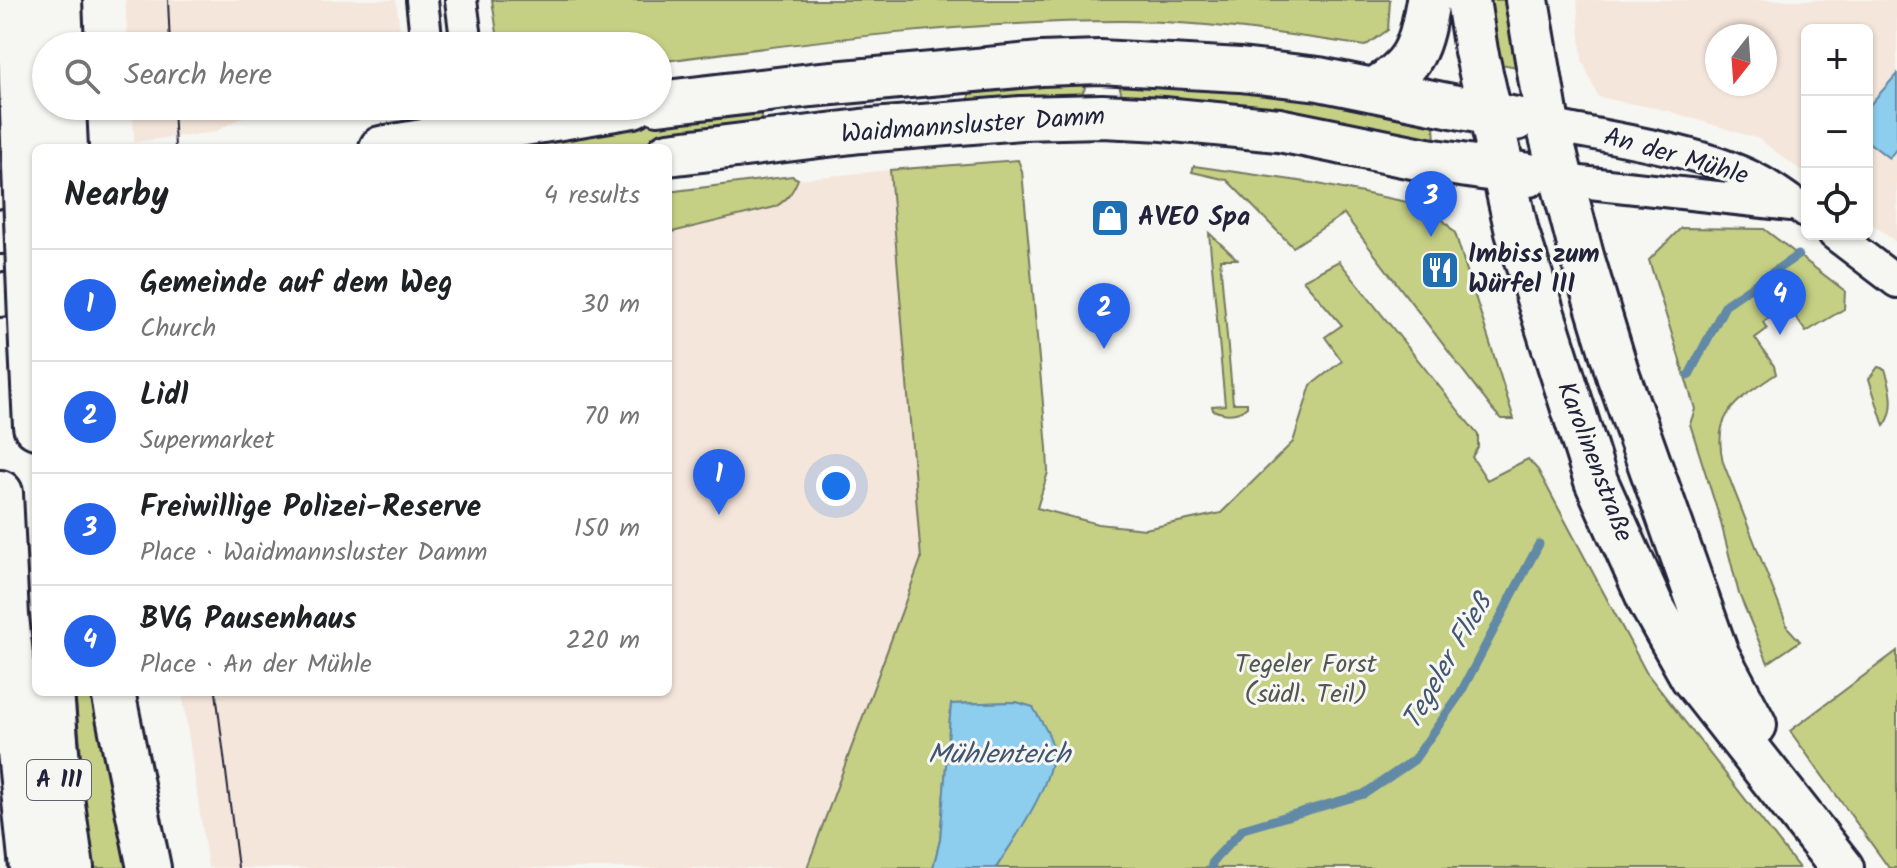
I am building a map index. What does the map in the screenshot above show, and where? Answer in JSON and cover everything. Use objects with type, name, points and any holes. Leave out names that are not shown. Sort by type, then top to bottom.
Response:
[{"type":"highway","points":[[19,0],[32,345]]},
{"type":"highway","points":[[59,0],[60,32]]},
{"type":"highway","points":[[64,120],[65,144]]},
{"type":"highway","name":"A 111","points":[[0,493],[6,616],[32,868]]},
{"type":"highway","name":"A 111","points":[[51,696],[71,868]]},
{"type":"main road","points":[[1373,90],[1403,70],[1416,52],[1428,0]]},
{"type":"main road","name":"Karolinenstraße","points":[[1468,0],[1476,51],[1517,232],[1604,500],[1651,604],[1692,677],[1843,868]]},
{"type":"main road","name":"Karolinenstraße","points":[[1527,0],[1548,125],[1562,180],[1622,387],[1707,626],[1746,711],[1843,868]]},
{"type":"main road","name":"Waidmannsluster Damm","points":[[672,101],[823,83],[1041,64],[1100,62],[1240,70],[1319,79],[1548,125]]},
{"type":"main road","name":"Waidmannsluster Damm","points":[[672,154],[861,131],[1021,118],[1102,116],[1279,130],[1427,160],[1562,180]]},
{"type":"main road","points":[[397,144],[458,129],[526,120]]},
{"type":"main road","points":[[0,232],[32,225]]},
{"type":"main road","points":[[0,295],[32,289]]},
{"type":"main road","points":[[114,696],[149,868]]},
{"type":"street","points":[[422,0],[425,32]]},
{"type":"street","points":[[461,0],[465,32]]},
{"type":"street","name":"An der Mühle","points":[[1548,125],[1675,151],[1714,163],[1756,179],[1801,209]]},
{"type":"street","name":"An der Mühle","points":[[1562,180],[1801,210]]},
{"type":"street","points":[[1842,240],[1897,282]]},
{"type":"shaded area","points":[[125,0],[396,0],[400,32],[127,32]]},
{"type":"shaded area","points":[[1577,0],[1897,0],[1897,74],[1873,101],[1873,24],[1801,24],[1801,170],[1759,139],[1669,111],[1598,97],[1582,60]]},
{"type":"shaded area","points":[[133,120],[237,120],[215,132],[134,142]]},
{"type":"shaded area","points":[[1873,146],[1889,158],[1897,148],[1897,243],[1873,225]]},
{"type":"shaded area","points":[[890,170],[921,559],[807,868],[208,868],[183,696],[672,696],[672,232],[775,207],[794,188],[798,179]]},
{"type":"green space","points":[[492,0],[1390,0],[1388,30],[1365,46],[1183,23],[1065,22],[948,28],[672,60],[672,32],[497,32]]},
{"type":"green space","points":[[1481,0],[1506,0],[1517,67],[1495,63]]},
{"type":"green space","points":[[1081,81],[1085,88],[1079,98],[969,106],[969,93],[981,88]]},
{"type":"green space","points":[[1215,82],[1389,112],[1434,125],[1435,142],[1355,124],[1279,112],[1122,96],[1119,84]]},
{"type":"green space","points":[[760,105],[762,127],[637,144],[526,144],[525,138],[672,120],[672,117]]},
{"type":"green space","name":"Tegeler Forst (südl. Teil)","points":[[1018,160],[1022,171],[1047,448],[1048,472],[1037,508],[1098,524],[1145,529],[1221,513],[1293,442],[1311,385],[1342,361],[1325,337],[1342,325],[1303,280],[1339,261],[1478,435],[1478,447],[1472,457],[1487,480],[1528,459],[1538,470],[1646,672],[1799,868],[996,868],[1030,813],[1033,707],[1016,702],[951,704],[940,840],[933,868],[807,868],[921,559],[890,170]]},
{"type":"green space","points":[[1194,166],[1313,183],[1422,205],[1435,211],[1455,233],[1514,419],[1501,419],[1493,410],[1344,214],[1293,247],[1227,180],[1192,172]]},
{"type":"green space","points":[[792,176],[798,179],[786,198],[775,207],[672,232],[672,191]]},
{"type":"green space","points":[[1681,228],[1764,229],[1845,291],[1844,309],[1806,332],[1787,305],[1763,322],[1767,329],[1755,338],[1776,374],[1740,400],[1725,419],[1721,431],[1723,462],[1788,628],[1800,641],[1768,663],[1739,594],[1720,519],[1690,424],[1695,409],[1649,260]]},
{"type":"green space","points":[[1209,233],[1237,259],[1220,259],[1233,403],[1247,403],[1247,407],[1235,413],[1217,412],[1212,406],[1225,405]]},
{"type":"green space","points":[[1878,367],[1885,369],[1892,398],[1884,426],[1869,379]]},
{"type":"green space","points":[[1897,651],[1897,868],[1889,868],[1790,731]]},
{"type":"green space","points":[[75,696],[95,696],[128,868],[92,868]]},
{"type":"water","points":[[1897,74],[1897,148],[1889,158],[1873,146],[1873,101]]},
{"type":"water","name":"Mühlenteich","points":[[1016,702],[1033,707],[1051,741],[1049,772],[1034,807],[996,868],[933,868],[940,840],[951,704]]},
{"type":"waterway","name":"Tegeler Fließ","points":[[1689,375],[1726,304],[1798,255]]},
{"type":"waterway","name":"Tegeler Fließ","points":[[1211,868],[1213,861],[1243,829],[1364,794],[1414,760],[1460,694],[1539,544]]},
{"type":"tram line","points":[[168,0],[169,32]]},
{"type":"tram line","points":[[174,120],[175,144]]},
{"type":"tram line","points":[[216,696],[238,868]]},
{"type":"place","name":"AVEO Spa","points":[[1110,218]]},
{"type":"place","name":"Freiwillige Polizei-Reserve","points":[[1431,237]]},
{"type":"place","name":"Imbiss zum Würfel III","points":[[1440,270]]},
{"type":"place","name":"BVG Pausenhaus","points":[[1780,335]]},
{"type":"place","name":"Lidl","points":[[1104,349]]},
{"type":"place","name":"Gemeinde auf dem Weg","points":[[719,515]]}]
